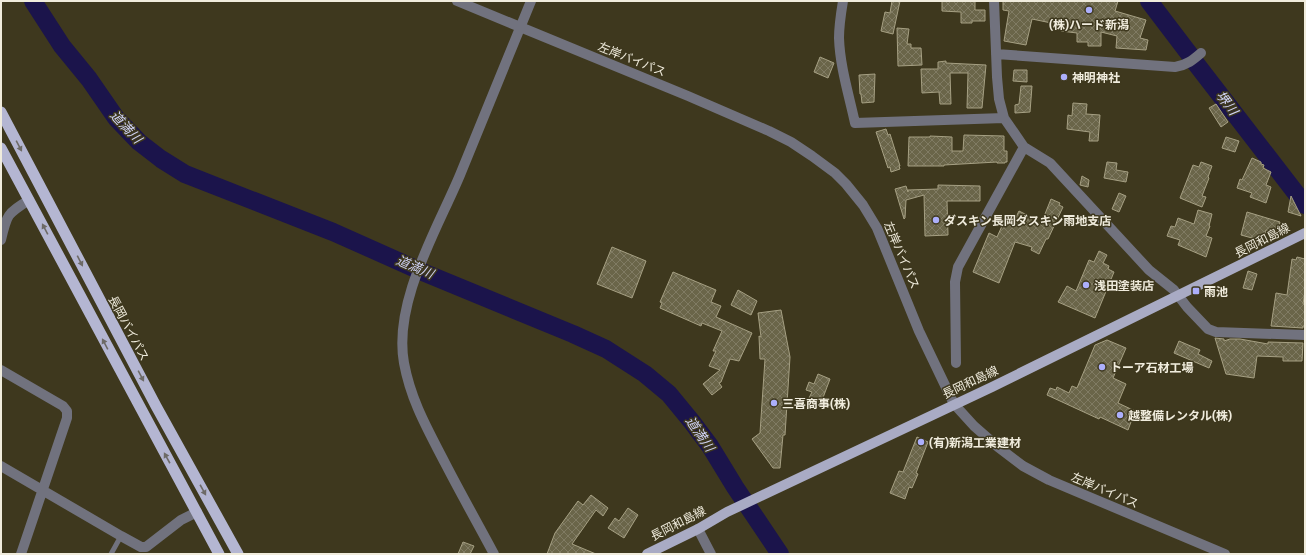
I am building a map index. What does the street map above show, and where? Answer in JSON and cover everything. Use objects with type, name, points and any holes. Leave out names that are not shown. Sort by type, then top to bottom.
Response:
[{"type":"highway","name":"長岡バイパス","points":[[1,112],[156,406],[238,554]]},
{"type":"highway","points":[[1,148],[219,554]]},
{"type":"main road","name":"長岡和島線","points":[[647,554],[698,529],[727,512],[954,404],[1305,233]]},
{"type":"street","name":"左岸バイパス","points":[[457,1],[769,131],[791,142],[812,156],[835,173],[846,184],[863,205],[878,228],[919,331],[954,404],[974,426],[1023,466],[1049,480],[1225,554]]},
{"type":"street","points":[[494,554],[413,399],[404,361],[402,343],[403,323],[414,282],[460,175],[531,1]]},
{"type":"street","points":[[843,1],[839,38],[840,52],[855,123],[1004,118]]},
{"type":"street","points":[[994,1],[999,99],[1004,118],[1024,147],[1050,163],[1149,270],[1178,294],[1187,307],[1208,329],[1216,332],[1305,335]]},
{"type":"street","points":[[996,54],[1175,66],[1184,65],[1191,62],[1201,53]]},
{"type":"street","points":[[956,363],[955,282],[958,267],[1024,147]]},
{"type":"street","points":[[1,240],[8,215],[29,200]]},
{"type":"street","points":[[1,370],[63,406],[67,411],[67,418],[21,554]]},
{"type":"street","points":[[1,466],[141,547],[146,547],[181,520],[197,512]]},
{"type":"street","points":[[698,529],[711,554]]},
{"type":"lane","points":[[111,554],[121,536]]},
{"type":"building","points":[[892,1],[900,1],[893,34],[881,31],[885,12],[890,13]]},
{"type":"building","points":[[942,1],[975,1],[975,10],[985,10],[985,21],[961,23],[961,12],[942,11]]},
{"type":"building","points":[[1003,1],[1118,1],[1115,11],[1146,20],[1140,38],[1148,40],[1146,50],[1116,48],[1117,36],[1101,32],[1101,46],[1088,46],[1088,42],[1077,42],[1077,33],[1061,31],[1061,25],[1032,19],[1026,45],[1004,41],[1009,11],[1003,10]]},
{"type":"building","points":[[897,28],[909,29],[907,44],[911,44],[911,48],[921,48],[922,65],[898,66]]},
{"type":"building","points":[[820,57],[834,63],[828,78],[814,72]]},
{"type":"building","points":[[946,61],[946,63],[986,65],[982,108],[967,108],[968,73],[950,73],[951,104],[940,104],[939,92],[922,93],[921,69],[938,69],[938,62]]},
{"type":"building","points":[[1014,70],[1027,70],[1027,82],[1013,81]]},
{"type":"building","points":[[875,74],[874,102],[862,103],[859,75]]},
{"type":"building","points":[[1021,86],[1032,86],[1030,112],[1015,113],[1015,105],[1019,104]]},
{"type":"building","points":[[1073,103],[1087,104],[1086,114],[1100,115],[1098,141],[1089,141],[1090,132],[1067,129],[1068,115],[1072,116]]},
{"type":"building","points":[[1216,104],[1228,122],[1221,127],[1209,108]]},
{"type":"building","points":[[886,129],[888,135],[890,134],[900,166],[900,169],[891,172],[890,167],[888,168],[876,132]]},
{"type":"building","points":[[964,135],[1004,136],[1004,151],[1007,151],[1007,162],[944,166],[908,166],[909,137],[952,137],[952,151],[963,151]]},
{"type":"building","points":[[1226,137],[1239,141],[1235,152],[1222,148]]},
{"type":"building","points":[[1252,158],[1261,162],[1261,164],[1264,165],[1263,168],[1271,172],[1266,185],[1271,187],[1266,203],[1250,197],[1252,193],[1237,188],[1240,179],[1242,180]]},
{"type":"building","points":[[1107,162],[1117,163],[1116,170],[1128,172],[1126,182],[1104,178]]},
{"type":"building","points":[[1201,162],[1212,166],[1202,196],[1206,197],[1202,207],[1180,198],[1193,165],[1199,167]]},
{"type":"building","points":[[1082,176],[1089,180],[1088,187],[1080,185]]},
{"type":"building","points":[[938,185],[980,186],[980,201],[947,201],[948,235],[925,236],[924,195],[906,200],[904,219],[895,189],[906,186],[908,192],[908,190],[938,189]]},
{"type":"building","points":[[1119,193],[1126,196],[1119,212],[1112,209]]},
{"type":"building","points":[[1291,196],[1301,216],[1288,212]]},
{"type":"building","points":[[1051,199],[1060,203],[1059,205],[1063,207],[1039,254],[1031,250],[1032,247],[1015,242],[999,283],[973,272],[989,233],[997,237],[1007,215],[1015,219],[1019,211],[1027,215],[1026,217],[1041,224]]},
{"type":"building","points":[[1198,210],[1212,214],[1210,226],[1206,236],[1212,238],[1206,257],[1178,245],[1180,240],[1167,236],[1171,226],[1175,227],[1178,218],[1194,224]]},
{"type":"building","points":[[1247,212],[1280,222],[1277,233],[1266,230],[1263,241],[1241,235]]},
{"type":"building","points":[[612,247],[646,261],[632,298],[597,284]]},
{"type":"building","points":[[1099,251],[1107,255],[1103,263],[1109,266],[1108,269],[1114,272],[1095,318],[1058,302],[1067,286],[1076,291],[1089,260],[1094,262]]},
{"type":"building","points":[[1297,257],[1305,259],[1305,292],[1303,304],[1305,304],[1305,326],[1303,326],[1303,328],[1271,326],[1276,293],[1287,295],[1292,259],[1296,260]]},
{"type":"building","points":[[1248,271],[1257,274],[1252,290],[1243,288]]},
{"type":"building","points":[[673,272],[716,290],[711,302],[721,306],[716,317],[752,333],[739,361],[730,359],[721,382],[719,383],[722,387],[712,395],[703,384],[720,370],[709,366],[716,351],[713,351],[722,331],[702,323],[701,326],[660,308],[662,303],[660,302]]},
{"type":"building","points":[[738,290],[757,301],[751,315],[731,305]]},
{"type":"building","name":"三喜商事(株)","points":[[781,310],[790,357],[785,435],[783,435],[780,468],[773,468],[752,439],[760,433],[765,359],[760,359],[759,336],[761,337],[758,313]]},
{"type":"building","points":[[1215,338],[1224,339],[1224,341],[1230,339],[1240,339],[1268,344],[1268,342],[1303,343],[1302,361],[1283,361],[1283,357],[1257,356],[1254,378],[1226,374]]},
{"type":"building","name":"トーア石材工場","points":[[1107,340],[1126,348],[1113,378],[1126,384],[1118,403],[1135,411],[1128,430],[1100,417],[1099,419],[1047,395],[1050,388],[1056,390],[1057,387],[1069,393],[1072,386],[1077,388],[1095,345]]},
{"type":"building","points":[[1179,341],[1200,350],[1198,354],[1212,361],[1209,368],[1174,353]]},
{"type":"building","points":[[818,374],[830,379],[821,403],[809,398],[812,392],[806,390],[809,382],[814,384]]},
{"type":"building","points":[[917,437],[928,442],[916,473],[918,474],[912,488],[909,487],[905,499],[890,493],[899,471],[903,472]]},
{"type":"building","points":[[591,495],[608,508],[603,516],[596,510],[572,544],[596,554],[547,554],[555,533],[578,501],[583,505]]},
{"type":"building","points":[[628,508],[638,515],[624,538],[608,528],[615,518],[619,521]]},
{"type":"building","points":[[463,542],[474,546],[470,554],[458,554]]},
{"type":"waterway","name":"道満川","points":[[33,1],[62,46],[89,79],[116,118],[139,142],[161,159],[185,174],[333,232],[425,273],[573,334],[606,349],[645,374],[669,394],[692,422],[710,446],[735,487],[780,554]]},
{"type":"waterway","name":"堺川","points":[[1149,1],[1305,205]]},
{"type":"place","name":"(株)ハード新潟","points":[[1089,10]]},
{"type":"place","name":"神明神社","points":[[1064,77]]},
{"type":"place","name":"ダスキン長岡ダスキン雨地支店","points":[[936,220]]},
{"type":"place","name":"浅田塗装店","points":[[1086,285]]},
{"type":"place","name":"雨池","points":[[1196,291]]},
{"type":"place","name":"トーア石材工場","points":[[1102,367]]},
{"type":"place","name":"三喜商事(株)","points":[[774,403]]},
{"type":"place","name":"越整備レンタル(株)","points":[[1120,415]]},
{"type":"place","name":"(有)新潟工業建材","points":[[921,442]]}]
